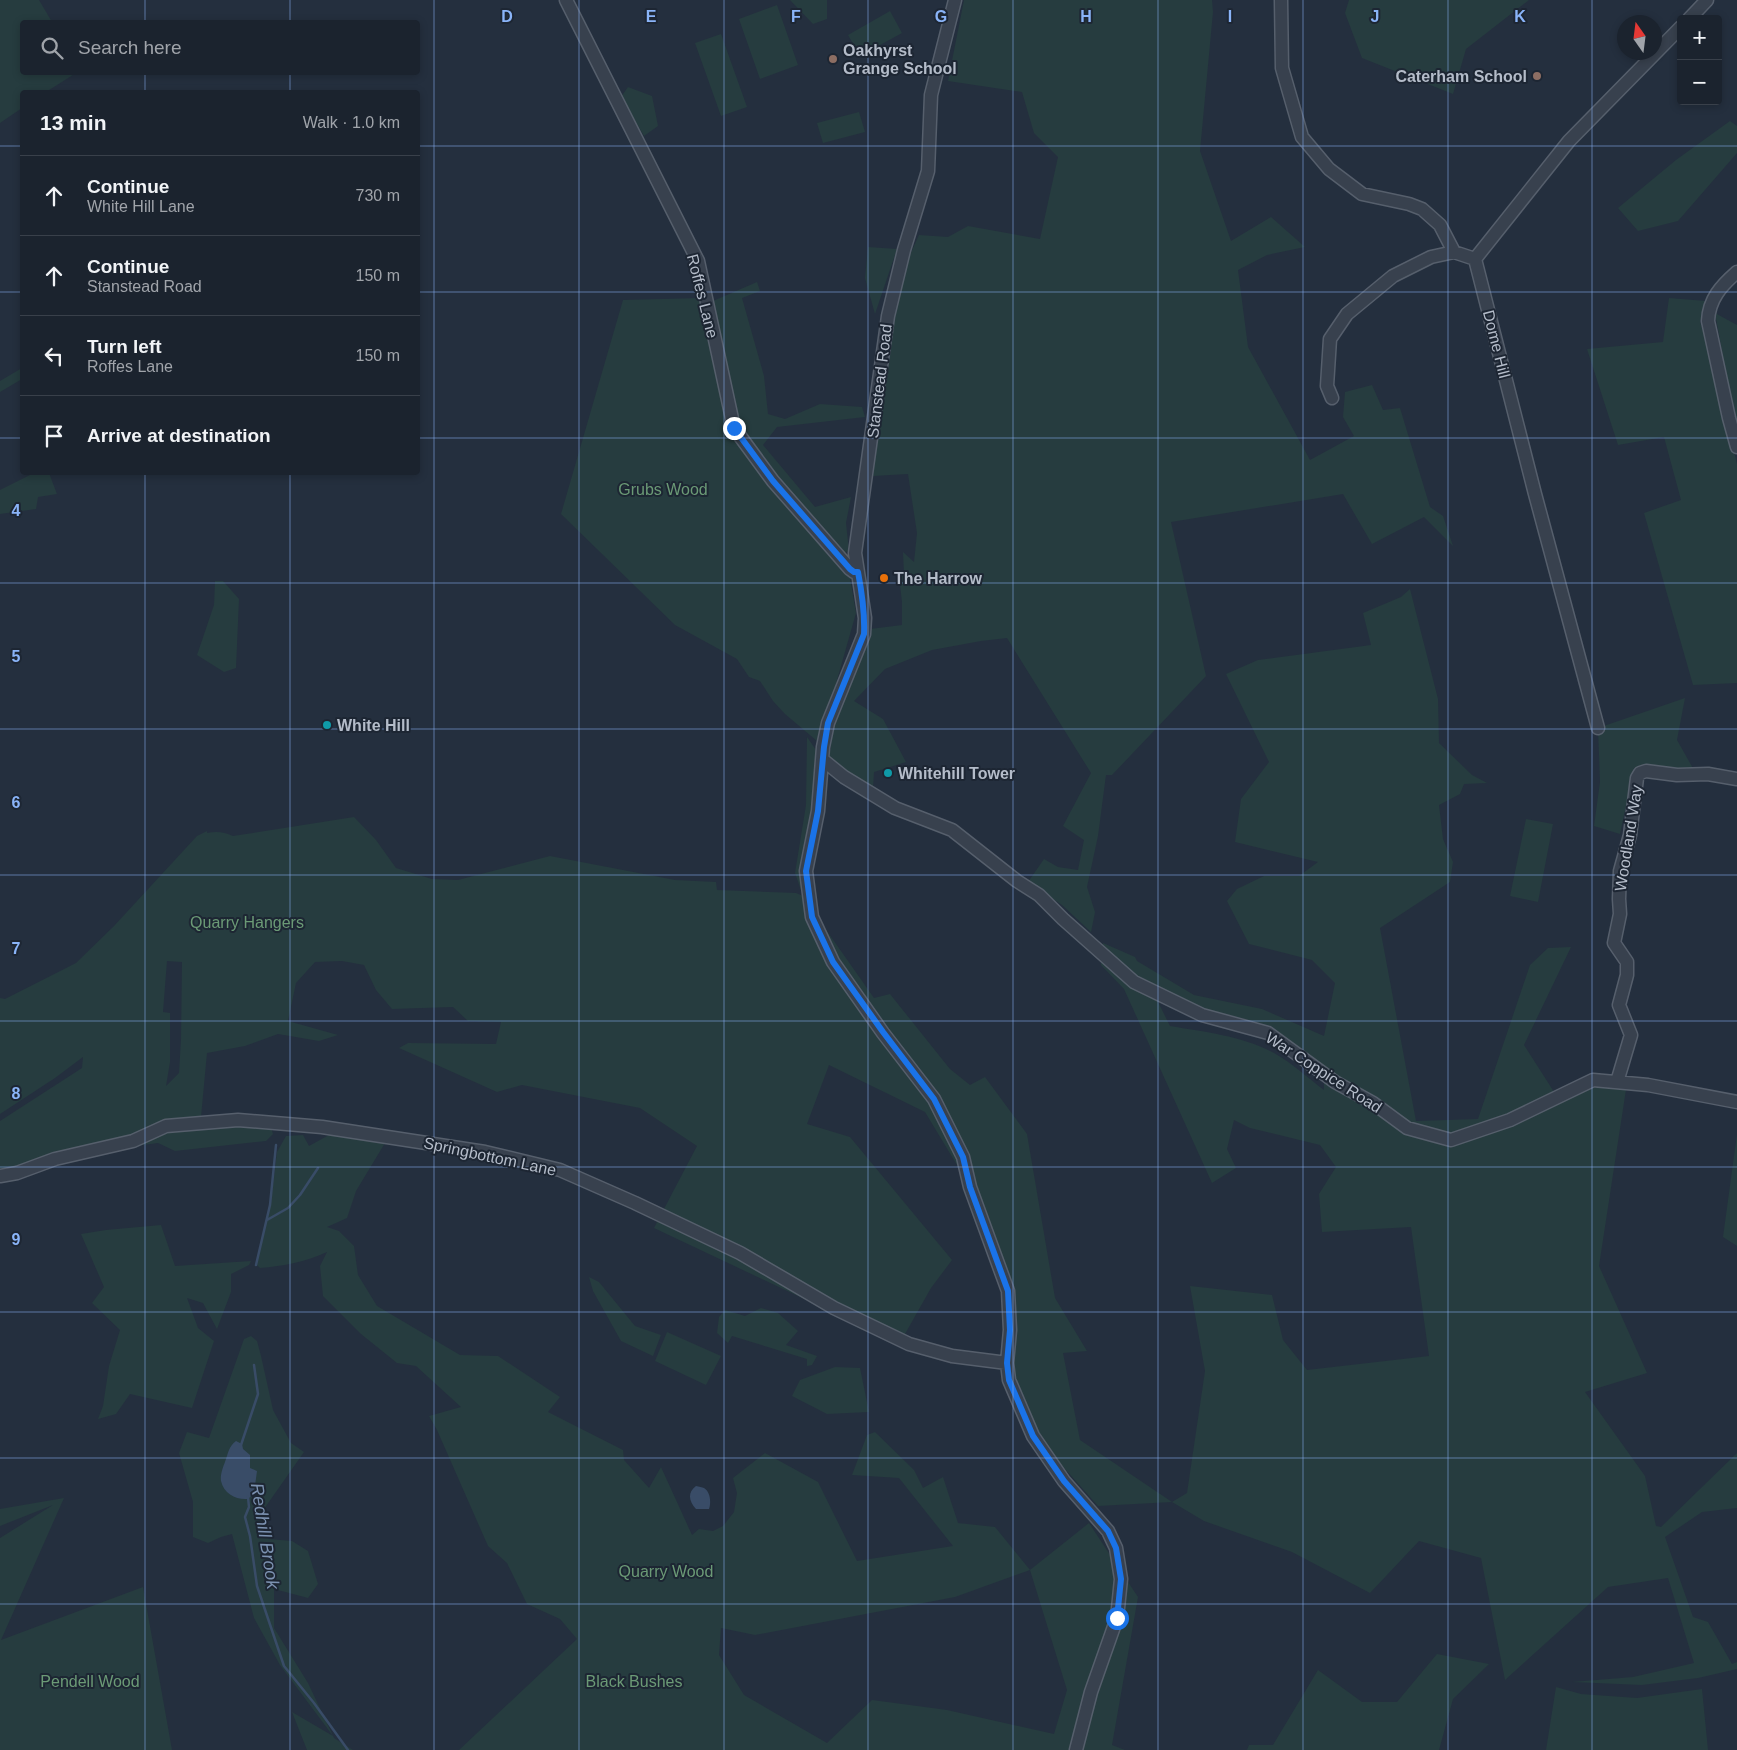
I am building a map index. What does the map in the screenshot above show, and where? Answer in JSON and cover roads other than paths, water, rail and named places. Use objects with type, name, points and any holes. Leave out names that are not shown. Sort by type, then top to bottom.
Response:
[{"type":"street","name":"Roffes Lane","points":[[566,0],[698,261],[734,428],[773,481],[850,569],[858,572]]},
{"type":"street","name":"Stanstead Road","points":[[955,0],[932,95],[928,171],[904,250],[888,316],[866,488],[855,553],[864,618],[864,634],[828,723],[818,811],[806,871],[812,917],[833,962],[934,1099],[963,1157],[970,1187],[1008,1291],[1010,1330],[1007,1363],[1009,1380],[1033,1436],[1064,1481],[1108,1531],[1116,1548],[1121,1579],[1117,1618],[1091,1692],[1076,1750]]},
{"type":"street","points":[[1281,0],[1282,68],[1302,137],[1329,169],[1362,194],[1409,204],[1422,209],[1440,226],[1454,252]]},
{"type":"street","points":[[1693,15],[1707,0]]},
{"type":"street","points":[[1332,398],[1327,386],[1330,339],[1347,314],[1393,276],[1431,257],[1454,252],[1475,258],[1570,141],[1677,31]]},
{"type":"street","name":"Dome Hill","points":[[1475,258],[1532,484],[1598,728]]},
{"type":"street","points":[[1737,272],[1713,297],[1708,312],[1708,321],[1737,447]]},
{"type":"street","name":"War Coppice Road","points":[[823,760],[844,777],[895,808],[952,830],[1039,896],[1134,982],[1202,1015],[1268,1033],[1336,1082],[1374,1103],[1406,1128],[1451,1140],[1510,1120],[1593,1080],[1648,1084],[1737,1102]]},
{"type":"street","name":"Woodland Way","points":[[1617,1082],[1631,1035],[1619,1005],[1627,974],[1627,962],[1614,943],[1620,914],[1620,871],[1630,835],[1637,778],[1640,773],[1646,770],[1677,775],[1708,774],[1737,779]]},
{"type":"street","name":"Springbottom Lane","points":[[0,1176],[17,1173],[55,1159],[134,1141],[166,1126],[238,1120],[322,1127],[485,1152],[560,1170],[635,1203],[740,1253],[834,1308],[908,1344],[952,1356],[1007,1363]]},
{"type":"water","points":[[236,1441],[242,1444],[243,1449],[250,1455],[250,1468],[257,1471],[254,1493],[248,1499],[239,1498],[228,1493],[221,1481],[228,1453]]},
{"type":"water","points":[[696,1486],[704,1488],[708,1492],[709,1509],[696,1509],[692,1503],[690,1494]]},
{"type":"waterway","points":[[256,1265],[270,1205],[276,1145]]},
{"type":"waterway","points":[[267,1220],[288,1208],[300,1195],[318,1168]]},
{"type":"waterway","name":"Redhill Brook","points":[[241,1445],[258,1394],[254,1365]]},
{"type":"waterway","name":"Redhill Brook","points":[[248,1497],[249,1507],[245,1517],[250,1536],[257,1586],[284,1666],[348,1750]]},
{"type":"place","name":"Oakhyrst Grange School","points":[[833,59]]},
{"type":"place","name":"Caterham School","points":[[1537,76]]},
{"type":"place","name":"The Harrow","points":[[884,578]]},
{"type":"place","name":"White Hill","points":[[327,725]]},
{"type":"place","name":"Whitehill Tower","points":[[888,773]]},
{"type":"park label","name":"Grubs Wood","points":[[663,489]]},
{"type":"park label","name":"Quarry Hangers","points":[[247,922]]},
{"type":"park label","name":"Quarry Wood","points":[[666,1571]]},
{"type":"park label","name":"Pendell Wood","points":[[90,1681]]},
{"type":"park label","name":"Black Bushes","points":[[634,1681]]}]
